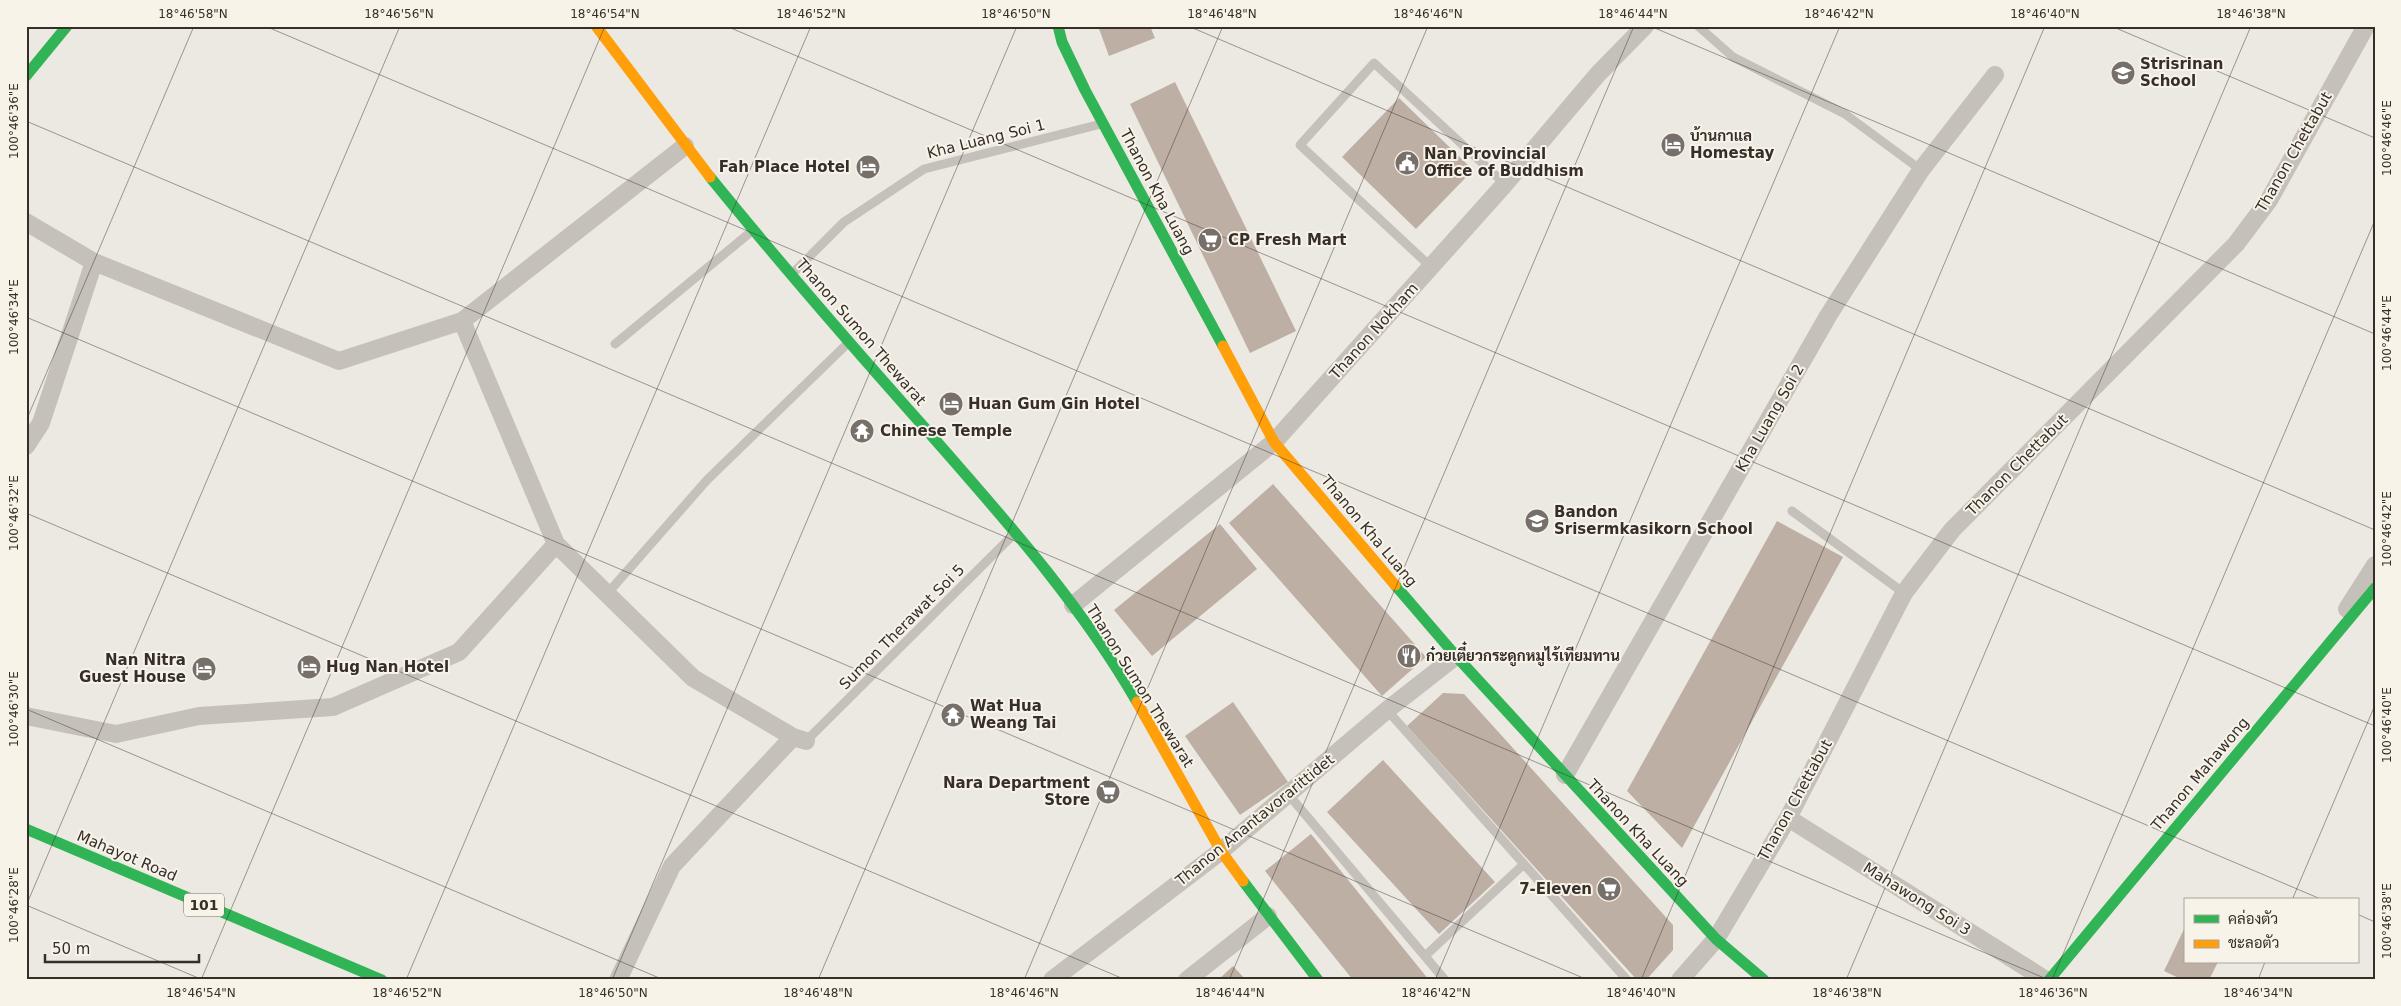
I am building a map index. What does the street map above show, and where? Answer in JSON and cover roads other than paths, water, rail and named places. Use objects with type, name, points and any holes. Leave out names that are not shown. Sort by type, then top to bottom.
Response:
[{"type":"street","points":[[26,76],[67,26]]},
{"type":"street","name":"Thanon Kha Luang","points":[[1058,26],[1062,42],[1085,90],[1274,442],[1456,656],[1565,776],[1716,940],[1764,980]]},
{"type":"street","name":"Thanon Nokham","points":[[1073,605],[1274,442],[1505,184],[1598,74],[1645,26]]},
{"type":"street","name":"Thanon Chettabut","points":[[1680,980],[1716,940],[1788,818],[1904,593],[1952,530],[2236,244],[2269,200],[2366,26]]},
{"type":"street","name":"Thanon Sumon Thewarat","points":[[601,28],[685,146],[753,230],[848,343],[1016,532],[1073,605],[1132,694],[1221,851],[1318,980]]},
{"type":"street","name":"Kha Luang Soi 2","points":[[1565,776],[1828,316],[1921,170],[1994,74]]},
{"type":"street","points":[[26,222],[94,262],[339,361],[462,321],[685,146]]},
{"type":"street","points":[[26,446],[41,423],[94,262]]},
{"type":"street","points":[[462,321],[556,544],[693,678],[800,739],[672,866],[618,980]]},
{"type":"street","points":[[26,716],[116,734],[199,716],[333,707],[459,652],[556,544]]},
{"type":"street","points":[[2326,644],[2362,583],[2375,565]]},
{"type":"street","name":"Thanon Mahawong","points":[[2048,980],[2326,644],[2375,588]]},
{"type":"street","points":[[2326,644],[2375,604]]},
{"type":"street","name":"Thanon Anantavorarittidet","points":[[1052,980],[1221,851],[1387,710],[1456,656]]},
{"type":"street","name":"Mahawong Soi 3","points":[[1788,818],[2048,980]]},
{"type":"street","name":"Mahayot Road","points":[[26,829],[382,980]]},
{"type":"street","points":[[1187,980],[1268,916]]},
{"type":"lane","points":[[1698,26],[1733,57],[1845,114],[1921,170]]},
{"type":"lane","points":[[1431,267],[1300,145],[1374,63],[1505,184]]},
{"type":"lane","name":"Kha Luang Soi 1","points":[[791,274],[844,222],[924,169],[1104,123]]},
{"type":"lane","points":[[615,344],[753,230]]},
{"type":"lane","points":[[607,594],[708,480],[848,343]]},
{"type":"lane","points":[[1792,511],[1904,593]]},
{"type":"lane","name":"Sumon Therawat Soi 5","points":[[800,739],[1016,532]]},
{"type":"lane","points":[[1387,710],[1627,980]]},
{"type":"lane","points":[[1288,794],[1445,980]]},
{"type":"lane","points":[[1425,956],[1524,864]]},
{"type":"place","name":"Strisrinan School","points":[[2123,73]]},
{"type":"place","name":"บ้านกาแล Homestay","points":[[1673,145]]},
{"type":"place","name":"Nan Provincial Office of Buddhism","points":[[1407,163]]},
{"type":"place","name":"Fah Place Hotel","points":[[868,167]]},
{"type":"place","name":"CP Fresh Mart","points":[[1210,240]]},
{"type":"place","name":"Huan Gum Gin Hotel","points":[[951,404]]},
{"type":"place","name":"Chinese Temple","points":[[862,431]]},
{"type":"place","name":"Bandon Srisermkasikorn School","points":[[1537,521]]},
{"type":"place","name":"ก๋วยเตี๋ยวกระดูกหมูไร้เทียมทาน","points":[[1409,656]]},
{"type":"place","name":"Hug Nan Hotel","points":[[309,667]]},
{"type":"place","name":"Nan Nitra Guest House","points":[[204,669]]},
{"type":"place","name":"Wat Hua Weang Tai","points":[[953,715]]},
{"type":"place","name":"Nara Department Store","points":[[1108,792]]},
{"type":"place","name":"7-Eleven","points":[[1609,889]]}]
